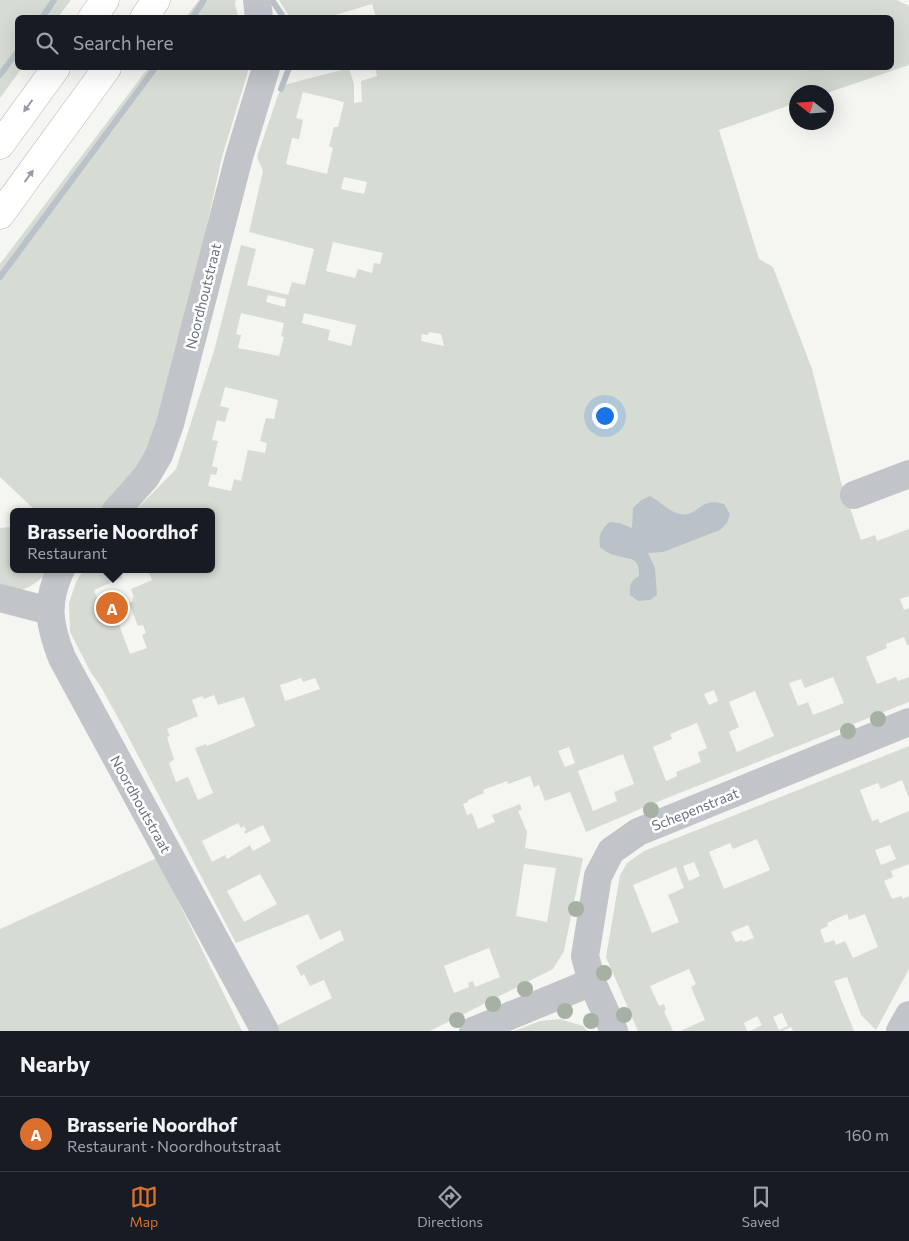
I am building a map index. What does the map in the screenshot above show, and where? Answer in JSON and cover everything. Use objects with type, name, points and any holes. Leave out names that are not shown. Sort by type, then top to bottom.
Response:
[{"type":"highway","points":[[94,15],[105,0]]},
{"type":"highway","points":[[146,15],[156,0]]},
{"type":"highway","points":[[0,145],[55,70]]},
{"type":"highway","points":[[0,215],[106,70]]},
{"type":"street","points":[[257,0],[259,15]]},
{"type":"street","name":"Noordhoutstraat","points":[[119,508],[146,478],[159,455],[170,424],[239,157],[265,70]]},
{"type":"street","points":[[854,495],[909,474]]},
{"type":"street","name":"Noordhoutstraat","points":[[59,573],[54,585],[50,611],[52,634],[62,658],[265,1031]]},
{"type":"street","points":[[0,598],[50,611]]},
{"type":"street","name":"Schepenstraat","points":[[614,1031],[592,982],[585,956],[598,876],[611,851],[638,832],[909,722]]},
{"type":"street","points":[[473,1031],[592,982]]},
{"type":"street","points":[[900,1031],[909,1015]]},
{"type":"shaded area","points":[[0,0],[71,0],[60,15],[15,15],[15,70],[21,70],[0,98]]},
{"type":"shaded area","points":[[199,0],[236,0],[238,15],[188,15]]},
{"type":"shaded area","points":[[279,0],[897,0],[909,6],[909,65],[834,91],[834,85],[789,85],[789,105],[719,130],[759,259],[773,267],[812,369],[841,482],[861,540],[875,535],[877,541],[909,529],[909,596],[900,599],[904,610],[909,608],[909,645],[907,645],[904,637],[886,644],[887,648],[866,657],[877,684],[896,677],[898,681],[909,677],[909,702],[586,832],[570,792],[545,801],[539,785],[534,787],[530,776],[508,784],[507,781],[483,790],[484,793],[463,804],[467,815],[472,813],[478,829],[495,822],[492,815],[520,804],[522,810],[518,811],[527,832],[525,848],[583,858],[564,951],[553,969],[430,1031],[279,1031],[276,1026],[332,998],[324,980],[310,986],[304,974],[301,976],[296,966],[344,940],[340,930],[320,940],[308,914],[236,943],[122,725],[90,671],[70,632],[69,603],[76,582],[82,573],[120,573],[122,578],[94,590],[107,625],[118,622],[130,654],[147,648],[142,635],[146,633],[143,625],[138,626],[129,603],[133,601],[132,598],[134,597],[131,589],[152,580],[149,573],[215,573],[215,508],[138,508],[176,469],[214,351],[241,245],[256,249],[247,285],[288,295],[292,282],[305,285],[314,249],[249,232],[263,171],[257,157],[278,95],[284,85],[341,70],[350,70],[354,84],[354,103],[362,102],[361,81],[377,76],[376,70],[894,70],[894,15],[375,15],[372,4],[336,15],[288,15]],"holes":[[[303,92],[344,102],[338,127],[334,127],[329,146],[333,148],[327,174],[286,164],[292,138],[299,139],[303,120],[296,118]],[[344,177],[367,182],[364,194],[341,189]],[[333,242],[383,253],[380,264],[374,263],[372,273],[358,269],[355,278],[326,271]],[[268,295],[286,299],[285,307],[266,302]],[[241,313],[284,323],[281,336],[284,337],[279,356],[238,348],[241,335],[236,334]],[[304,313],[356,325],[351,346],[328,340],[330,330],[302,323]],[[429,332],[441,334],[444,346],[421,341],[422,334],[428,335]],[[225,387],[278,400],[274,419],[266,418],[260,441],[267,443],[265,453],[248,450],[241,481],[234,479],[231,491],[208,486],[211,474],[216,475],[218,468],[212,466],[218,441],[212,440],[217,420],[225,422],[229,408],[220,406]],[[833,677],[844,703],[813,715],[808,702],[798,706],[789,683],[801,679],[805,688]],[[301,678],[303,682],[315,678],[320,689],[285,701],[280,685]],[[714,690],[718,701],[709,705],[704,694]],[[755,691],[774,736],[737,752],[729,732],[739,727],[729,702]],[[214,695],[218,705],[244,697],[255,726],[207,746],[206,744],[195,748],[213,793],[198,800],[188,777],[176,782],[169,763],[174,760],[167,737],[170,736],[167,729],[198,716],[192,700],[202,696],[204,699]],[[697,723],[707,748],[698,752],[701,762],[676,772],[677,776],[666,781],[653,747],[672,739],[670,734]],[[569,747],[575,763],[565,767],[558,751]],[[623,754],[634,784],[614,792],[617,801],[593,811],[578,771]],[[238,823],[241,828],[244,826],[245,834],[263,825],[271,841],[253,851],[250,845],[227,859],[225,855],[212,862],[202,841]],[[524,864],[556,868],[547,922],[516,916]],[[260,874],[277,904],[244,922],[227,891]],[[489,948],[500,977],[475,987],[473,981],[468,983],[469,987],[454,993],[444,966]]]},
{"type":"shaded area","points":[[146,70],[248,70],[222,157],[195,279],[153,437],[138,469],[104,508],[33,508],[0,477],[0,264]]},
{"type":"shaded area","points":[[650,496],[672,511],[680,514],[691,513],[704,505],[716,502],[724,504],[730,514],[727,523],[720,530],[663,552],[648,553],[655,568],[657,595],[650,600],[638,601],[630,595],[630,586],[639,576],[639,569],[635,561],[607,552],[600,547],[599,539],[602,530],[610,522],[632,528],[633,508],[641,500]]},
{"type":"shaded area","points":[[0,528],[10,528],[10,573],[47,573],[31,586],[20,590],[0,588]]},
{"type":"shaded area","points":[[909,746],[909,798],[902,780],[881,789],[878,783],[860,790],[872,821],[878,819],[880,823],[909,811],[909,864],[891,871],[893,877],[884,881],[892,899],[901,896],[903,899],[909,896],[909,969],[876,1030],[861,1015],[847,977],[834,981],[854,1031],[793,1031],[791,1027],[783,1031],[750,1031],[762,1025],[757,1016],[744,1023],[747,1031],[680,1031],[705,1020],[691,987],[696,984],[689,969],[650,986],[659,1006],[664,1004],[666,1010],[664,1011],[673,1031],[638,1031],[606,957],[620,875],[627,863],[644,851]],"holes":[[[757,839],[770,870],[724,889],[709,852],[730,843],[733,849]],[[890,845],[896,859],[881,865],[875,850]],[[694,862],[700,876],[689,881],[683,866]],[[676,867],[684,888],[668,895],[679,922],[652,933],[633,885]],[[847,914],[849,920],[865,914],[878,947],[853,958],[845,941],[836,945],[834,940],[825,943],[820,930],[828,926],[827,923]],[[748,925],[754,938],[743,942],[742,940],[736,942],[731,932]],[[782,1013],[788,1026],[779,1030],[773,1017]]]},
{"type":"shaded area","points":[[157,858],[242,1031],[0,1031],[0,929]]},
{"type":"shaded area","points":[[560,1019],[583,1026],[587,1031],[514,1031],[540,1021]]},
{"type":"waterway","points":[[44,15],[54,0]]},
{"type":"waterway","points":[[194,15],[204,0]]},
{"type":"waterway","points":[[272,0],[282,15]]},
{"type":"waterway","points":[[0,75],[15,55]]},
{"type":"waterway","points":[[0,277],[154,70]]},
{"type":"waterway","points":[[281,89],[288,70]]},
{"type":"place","name":"Brasserie Noordhof","points":[[112,608]]}]
